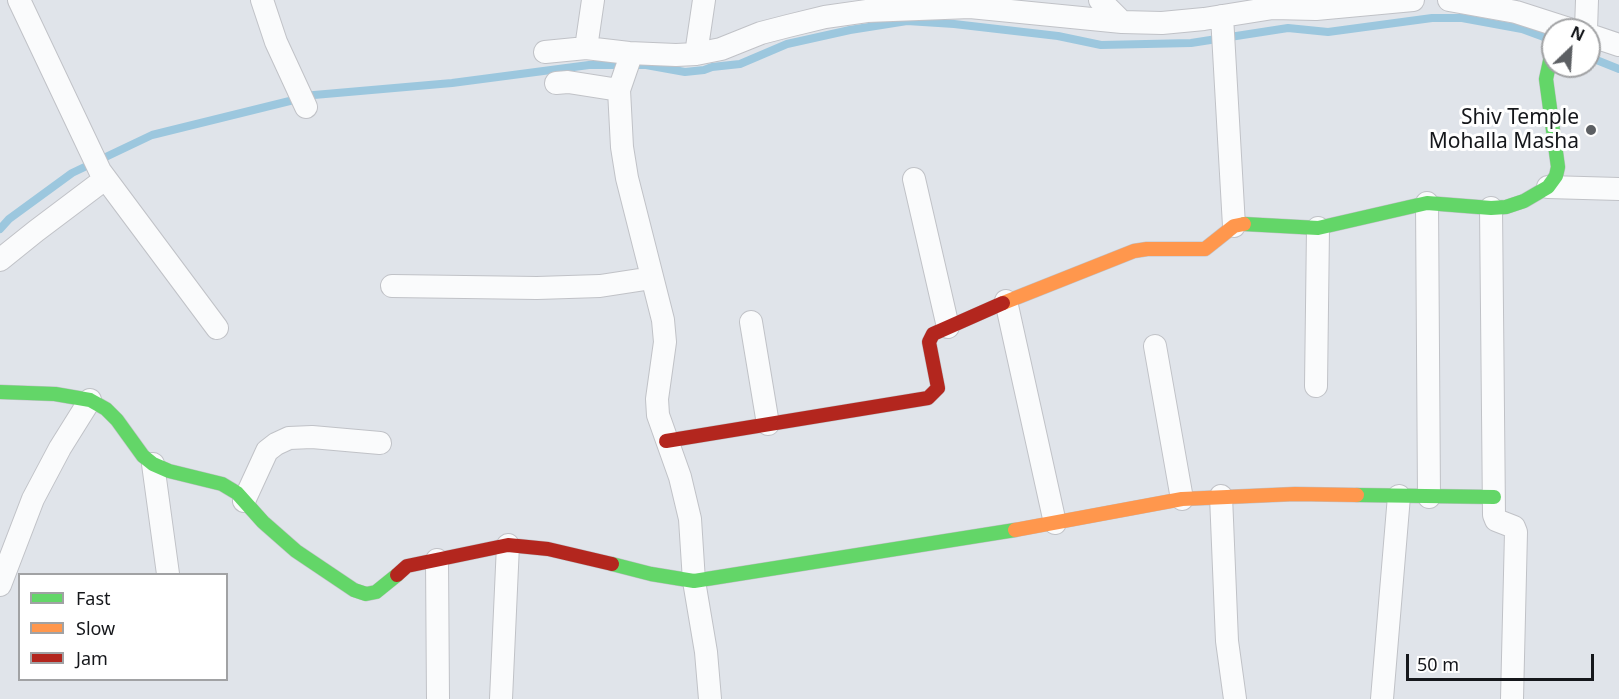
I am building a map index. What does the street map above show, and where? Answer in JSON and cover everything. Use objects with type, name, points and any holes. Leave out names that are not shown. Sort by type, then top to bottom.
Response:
[{"type":"street","points":[[19,0],[99,169],[217,328]]},
{"type":"street","points":[[262,0],[276,42],[302,98]]},
{"type":"street","points":[[586,48],[593,0]]},
{"type":"street","points":[[696,54],[704,0]]},
{"type":"street","points":[[1100,0],[1122,22]]},
{"type":"street","points":[[545,52],[586,48],[629,55],[696,54],[721,49],[826,8],[867,11],[983,5],[1122,22],[1162,23],[1223,31],[1271,4],[1316,9],[1413,0]]},
{"type":"street","points":[[1586,18],[1587,0]]},
{"type":"street","points":[[1455,1],[1513,5],[1541,25]]},
{"type":"street","points":[[1223,31],[1234,226]]},
{"type":"street","points":[[1601,39],[1619,45]]},
{"type":"street","points":[[629,55],[620,85],[622,147],[664,331],[665,342],[657,399],[658,416],[686,498],[690,519],[694,581],[706,652],[710,699]]},
{"type":"street","points":[[666,441],[928,398],[938,388],[929,342],[933,334],[1134,251],[1205,249],[1234,226],[1246,223],[1318,228],[1396,208],[1427,203],[1506,207],[1524,201],[1548,188],[1558,168],[1546,78]]},
{"type":"street","points":[[556,83],[620,85]]},
{"type":"street","points":[[0,260],[36,231],[99,169]]},
{"type":"street","points":[[914,179],[948,327]]},
{"type":"street","points":[[1548,188],[1619,189]]},
{"type":"street","points":[[1427,203],[1429,497]]},
{"type":"street","points":[[1491,207],[1494,514],[1496,519],[1514,527],[1516,532],[1512,699]]},
{"type":"street","points":[[1316,386],[1318,228]]},
{"type":"street","points":[[392,286],[548,288],[600,286],[652,278]]},
{"type":"street","points":[[1006,302],[1055,523]]},
{"type":"street","points":[[752,322],[768,424]]},
{"type":"street","points":[[1155,346],[1182,499]]},
{"type":"street","points":[[0,392],[56,394],[90,400],[106,409],[117,420],[143,456],[153,464],[169,471],[222,484],[237,493],[263,522],[296,551],[354,590],[366,594],[376,592],[406,566],[508,545],[548,549],[651,574],[694,581],[975,538],[1182,499],[1295,494],[1494,497]]},
{"type":"street","points":[[0,585],[33,499],[60,448],[90,400]]},
{"type":"street","points":[[244,501],[267,451],[289,438],[312,437],[380,443]]},
{"type":"street","points":[[153,464],[168,573]]},
{"type":"street","points":[[1221,496],[1227,641],[1234,699]]},
{"type":"street","points":[[1383,699],[1399,496]]},
{"type":"street","points":[[501,699],[508,545]]},
{"type":"street","points":[[437,560],[438,699]]},
{"type":"waterway","points":[[0,229],[9,219],[72,173],[152,135],[314,95],[452,83],[589,65],[646,65],[685,72],[704,70],[740,64],[787,44],[850,30],[907,21],[1058,36],[1101,45],[1191,43],[1288,28],[1328,32],[1432,18],[1462,18],[1522,29],[1541,36]]},
{"type":"waterway","points":[[1601,62],[1619,69]]},
{"type":"traffic: fast","points":[[1244,224],[1318,228],[1427,203],[1491,208],[1506,207],[1524,201],[1548,187],[1556,176],[1558,167],[1546,78]]},
{"type":"traffic: fast","points":[[0,392],[55,394],[90,400],[106,409],[117,420],[143,456],[153,464],[169,471],[222,484],[237,493],[263,522],[296,551],[354,590],[366,594],[376,592],[397,575]]},
{"type":"traffic: fast","points":[[1357,495],[1494,497]]},
{"type":"traffic: fast","points":[[612,564],[651,574],[694,581],[1015,530]]},
{"type":"traffic: slow","points":[[1003,303],[1134,251],[1205,249],[1234,226],[1244,224]]},
{"type":"traffic: slow","points":[[1015,530],[1182,499],[1295,494],[1357,495]]},
{"type":"traffic: jam","points":[[666,441],[928,398],[938,388],[929,342],[933,334],[1003,303]]},
{"type":"traffic: jam","points":[[397,575],[407,566],[508,545],[548,549],[612,564]]},
{"type":"place","name":"Shiv Temple Mohalla Masha","points":[[1591,130]]}]
